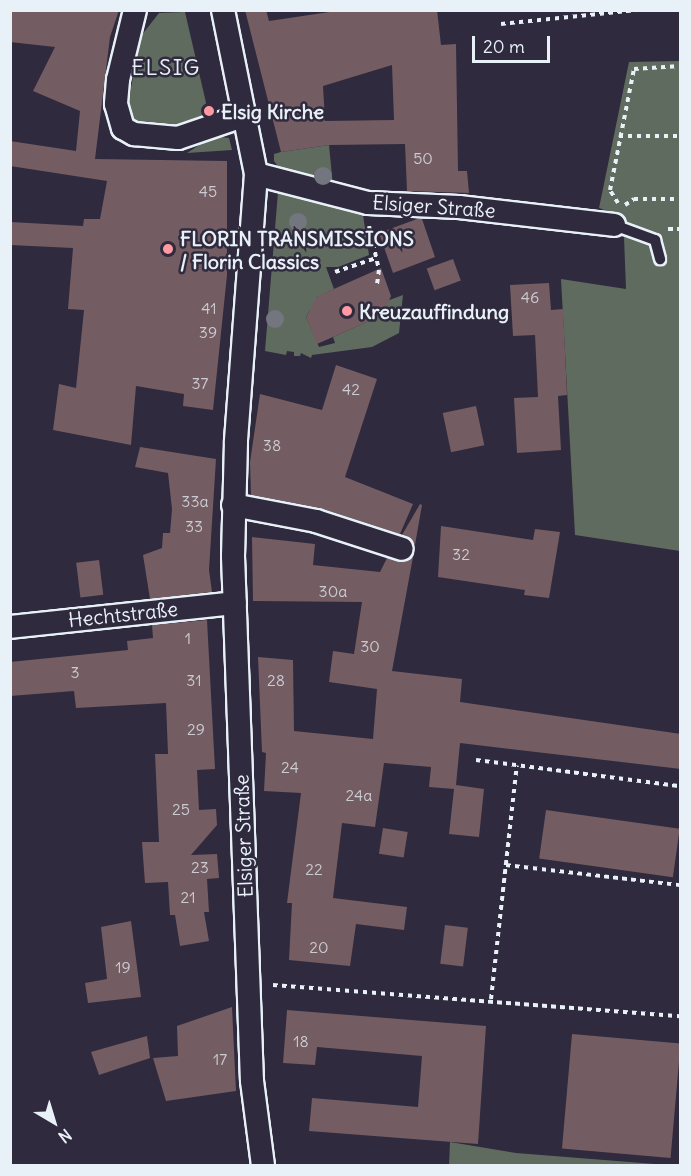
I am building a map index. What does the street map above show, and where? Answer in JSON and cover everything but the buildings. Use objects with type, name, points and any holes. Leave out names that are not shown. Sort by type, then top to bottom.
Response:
[{"type":"street","points":[[135,10],[123,48],[117,88],[118,117],[123,128],[134,134],[178,138],[245,115]]},
{"type":"street","name":"Elsiger Straße","points":[[223,10],[256,174],[233,505],[248,983],[255,1113],[263,1166]]},
{"type":"street","name":"Elsiger Straße","points":[[256,174],[368,203],[459,207],[621,220]]},
{"type":"street","points":[[233,505],[316,521],[402,549]]},
{"type":"street","name":"Hechtstraße","points":[[10,627],[235,603]]},
{"type":"lane","points":[[621,220],[655,240],[660,259]]},
{"type":"path","points":[[501,24],[637,10]]},
{"type":"path","points":[[621,220],[610,190],[634,69],[681,66]]},
{"type":"path","points":[[619,136],[681,136]]},
{"type":"path","points":[[621,220],[634,199],[681,199]]},
{"type":"path","points":[[369,230],[376,258],[377,284]]},
{"type":"path","points":[[335,272],[376,258]]},
{"type":"path","points":[[476,760],[681,786]]},
{"type":"path","points":[[491,999],[517,765]]},
{"type":"path","points":[[506,865],[681,885]]},
{"type":"path","points":[[248,983],[491,999],[681,1016]]},
{"type":"green space","points":[[185,12],[210,120],[189,128],[143,126],[134,119],[128,103],[141,36],[159,13]]},
{"type":"green space","points":[[680,61],[680,551],[575,535],[561,279],[626,289],[624,237],[612,235],[616,214],[599,208],[629,62]]},
{"type":"green space","points":[[213,136],[229,138],[232,150],[187,153]]},
{"type":"green space","points":[[329,145],[333,186],[280,169],[274,161],[274,154]]},
{"type":"green space","points":[[284,191],[360,210],[363,215],[369,255],[338,267],[326,267],[334,289],[317,297],[321,306],[310,310],[306,317],[319,347],[335,343],[333,337],[378,317],[386,308],[384,302],[403,295],[399,333],[372,347],[312,355],[311,358],[301,353],[300,356],[294,356],[294,352],[287,351],[286,355],[265,351],[278,192]]},
{"type":"green space","points":[[450,1142],[516,1153],[680,1166],[449,1166]]},
{"type":"place","name":"Elsig Kirche","points":[[209,111]]},
{"type":"place","name":"FLORIN TRANSMISSIONS / Florin Classics","points":[[168,249]]},
{"type":"place","name":"Kreuzauffindung","points":[[347,311]]},
{"type":"district","name":"ELSIG","points":[[166,68]]}]
